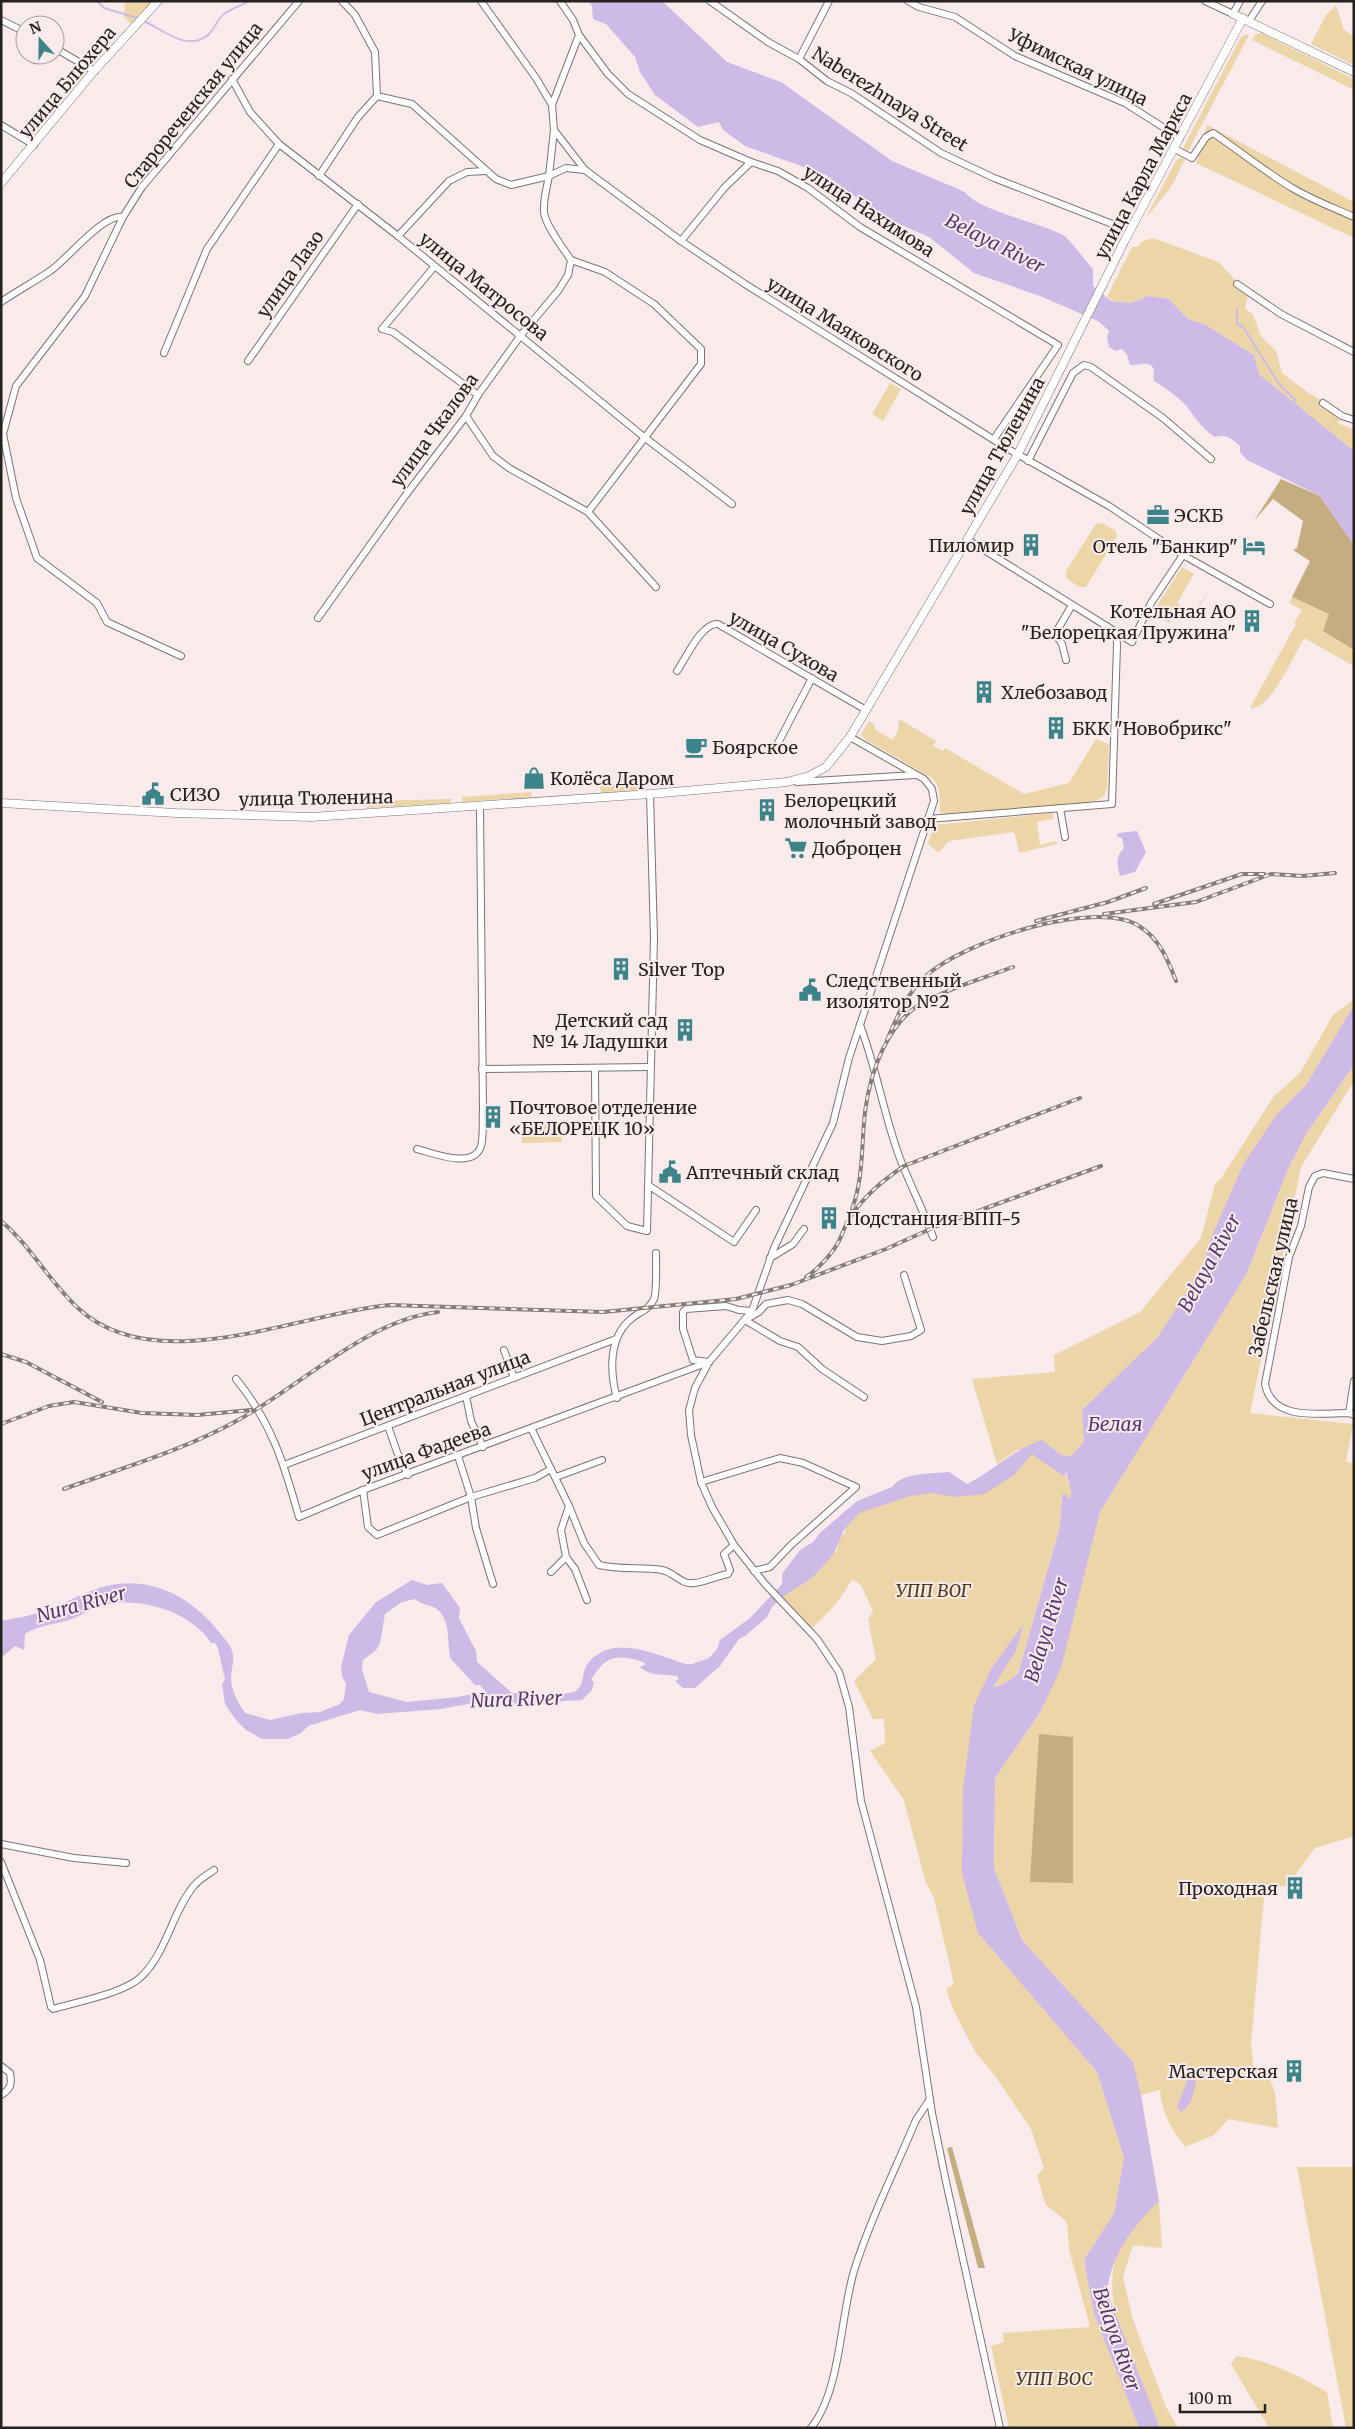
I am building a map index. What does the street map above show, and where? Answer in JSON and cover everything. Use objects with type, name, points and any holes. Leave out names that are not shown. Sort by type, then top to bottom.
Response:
[{"type":"main road","name":"улица Блюхера","points":[[1,183],[94,71],[158,1]]},
{"type":"main road","points":[[1233,14],[1354,72]]},
{"type":"main road","name":"улица Карла Маркса","points":[[1072,349],[1125,240],[1246,20]]},
{"type":"main road","name":"улица Тюленина","points":[[1,803],[168,813],[311,817],[650,794],[787,782],[809,776],[826,767],[850,738],[1018,454],[1072,349]]},
{"type":"street","name":"Старореченская улица","points":[[181,656],[107,622],[97,603],[37,558],[16,498],[3,434],[16,386],[85,296],[123,217],[142,186],[299,1]]},
{"type":"street","points":[[319,176],[358,117],[378,96],[375,52],[355,15],[342,1]]},
{"type":"street","points":[[481,1],[536,78],[552,105]]},
{"type":"street","name":"улица Нахимова","points":[[560,1],[573,20],[579,35],[608,74],[628,94],[700,140],[751,162],[778,171],[808,188],[860,227],[1058,345],[994,439]]},
{"type":"street","name":"Naberezhnaya Street","points":[[710,1],[768,42],[799,59],[827,81],[851,93],[941,154],[994,178],[1120,227]]},
{"type":"street","points":[[799,59],[829,1]]},
{"type":"street","name":"Уфимская улица","points":[[908,1],[919,7],[955,17],[1016,56],[1125,103],[1180,138]]},
{"type":"street","points":[[1205,1],[1233,14],[1240,1]]},
{"type":"street","name":"улица Карла Маркса","points":[[1246,20],[1262,1]]},
{"type":"street","points":[[1,20],[15,27]]},
{"type":"street","points":[[579,35],[552,105],[554,130],[544,213],[553,232],[571,260],[605,272],[654,304],[701,349],[701,364],[588,512]]},
{"type":"street","points":[[65,54],[94,71]]},
{"type":"street","name":"улица Матросова","points":[[232,79],[250,112],[280,144],[521,335],[644,437],[732,504]]},
{"type":"street","points":[[378,96],[412,104],[486,171],[511,185],[549,176],[566,168],[585,170]]},
{"type":"street","points":[[1,125],[34,145]]},
{"type":"street","name":"улица Маяковского","points":[[554,130],[585,170],[681,241],[745,284],[1028,461],[1109,506],[1183,554],[1270,604]]},
{"type":"street","points":[[1175,149],[1192,158],[1206,137],[1213,134],[1242,152],[1257,166],[1294,189],[1354,218]]},
{"type":"street","points":[[164,353],[207,249],[280,144]]},
{"type":"street","points":[[681,241],[725,187],[751,162]]},
{"type":"street","points":[[398,236],[448,181],[467,172],[486,171]]},
{"type":"street","name":"улица Лазо","points":[[248,361],[358,204]]},
{"type":"street","points":[[1,302],[52,270],[101,226],[117,216],[123,217]]},
{"type":"street","name":"улица Чкалова","points":[[318,618],[405,496],[466,416],[478,395],[521,335],[558,291],[568,275],[571,260]]},
{"type":"street","points":[[434,267],[382,329],[393,332],[478,395]]},
{"type":"street","points":[[1237,284],[1281,314],[1354,352]]},
{"type":"street","points":[[1028,461],[1073,373],[1084,365],[1091,367],[1163,418],[1211,459]]},
{"type":"street","points":[[1323,403],[1342,416],[1354,420]]},
{"type":"street","points":[[466,416],[493,456],[508,468],[588,512],[656,587]]},
{"type":"street","points":[[968,540],[1132,642],[1151,603],[1183,554]]},
{"type":"street","points":[[1066,660],[1062,644],[1055,634],[1072,605]]},
{"type":"street","name":"улица Сухова","points":[[678,671],[705,628],[718,624],[866,710]]},
{"type":"street","points":[[928,818],[1112,804],[1116,632]]},
{"type":"street","points":[[777,746],[812,678]]},
{"type":"street","points":[[850,738],[928,782],[934,801],[860,1025],[831,1130],[770,1258],[752,1311],[709,1362],[695,1388],[689,1410],[691,1434],[701,1482],[712,1507],[734,1545],[754,1571],[789,1607],[829,1655],[842,1681],[849,1707],[861,1801],[884,1893],[912,1990],[930,2098],[971,2303],[1000,2428]]},
{"type":"street","points":[[826,767],[830,774],[842,779]]},
{"type":"street","name":"улица Тюленина","points":[[787,782],[918,775]]},
{"type":"street","points":[[595,1069],[596,1196],[620,1222],[627,1226],[647,1231],[654,938],[650,794]]},
{"type":"street","points":[[417,1149],[460,1160],[475,1154],[481,1147],[480,807]]},
{"type":"street","points":[[1060,808],[1065,837]]},
{"type":"street","points":[[860,1025],[871,1053],[898,1153],[918,1196],[933,1237]]},
{"type":"street","points":[[482,1069],[650,1067]]},
{"type":"street","name":"Забельская улица","points":[[1352,1414],[1286,1411],[1277,1406],[1267,1395],[1265,1384],[1289,1257],[1301,1226],[1309,1187],[1315,1176],[1323,1172],[1354,1179]]},
{"type":"street","points":[[648,1185],[734,1242],[756,1210]]},
{"type":"street","points":[[770,1258],[793,1244],[804,1229]]},
{"type":"street","points":[[617,1398],[611,1377],[616,1339],[630,1319],[648,1308],[655,1298],[656,1253]]},
{"type":"street","points":[[745,1320],[760,1312],[766,1304],[788,1300],[802,1304],[857,1337],[882,1341],[911,1336],[921,1330],[904,1275]]},
{"type":"street","points":[[709,1362],[693,1360],[684,1329],[683,1312],[686,1309],[726,1306],[752,1311]]},
{"type":"street","points":[[745,1320],[780,1342],[805,1352],[822,1369],[864,1397]]},
{"type":"street","name":"Центральная улица","points":[[284,1465],[616,1339]]},
{"type":"street","points":[[504,1350],[514,1378]]},
{"type":"street","name":"улица Фадеева","points":[[236,1379],[253,1399],[266,1420],[284,1465],[299,1517],[363,1490],[617,1398],[709,1362]]},
{"type":"street","points":[[1352,1414],[1354,1381]]},
{"type":"street","points":[[466,1396],[471,1421],[483,1447]]},
{"type":"street","points":[[388,1426],[408,1475]]},
{"type":"street","points":[[531,1428],[556,1476],[584,1543],[599,1566],[626,1570],[662,1570],[671,1573],[685,1583],[695,1583],[728,1574],[730,1570],[724,1554],[734,1545]]},
{"type":"street","points":[[458,1456],[471,1497],[476,1528],[493,1584]]},
{"type":"street","points":[[701,1482],[780,1458],[803,1463],[856,1487],[790,1545],[770,1568],[754,1571]]},
{"type":"street","points":[[556,1476],[602,1460]]},
{"type":"street","points":[[363,1490],[368,1527],[377,1535],[471,1497],[535,1478],[551,1469]]},
{"type":"street","points":[[569,1506],[561,1530],[566,1557],[575,1568],[587,1600]]},
{"type":"street","points":[[550,1572],[566,1557]]},
{"type":"street","points":[[1,1844],[74,1858],[126,1863]]},
{"type":"street","points":[[1,1862],[40,1960],[53,2009],[112,1992],[142,1977],[165,1941],[181,1904],[194,1885],[214,1870]]},
{"type":"street","points":[[1,2066],[10,2073],[12,2083],[8,2091],[1,2095]]},
{"type":"street","points":[[811,2428],[817,2420],[830,2389],[854,2272],[916,2120],[930,2098]]},
{"type":"green space","points":[[125,1],[153,1],[132,24],[124,17]]},
{"type":"green space","points":[[1336,5],[1344,30],[1354,36],[1354,65],[1311,44],[1326,15]]},
{"type":"green space","points":[[1261,33],[1354,79],[1354,90],[1252,40],[1255,35]]},
{"type":"green space","points":[[1246,34],[1249,35],[1188,151],[1183,148],[1241,37]]},
{"type":"green space","points":[[1207,125],[1354,202],[1354,238],[1196,163]]},
{"type":"green space","points":[[1180,158],[1185,159],[1171,187],[1145,219],[1176,161]]},
{"type":"green space","points":[[1153,238],[1219,262],[1248,295],[1245,308],[1253,315],[1261,336],[1276,351],[1282,373],[1307,392],[1343,413],[1338,423],[1354,430],[1354,451],[1259,374],[1254,355],[1206,325],[1188,319],[1169,299],[1148,296],[1131,303],[1112,301],[1107,297],[1132,247],[1138,247],[1141,242]]},
{"type":"green space","points":[[890,383],[901,389],[883,421],[872,414]]},
{"type":"green space","points":[[1102,523],[1115,530],[1117,536],[1086,587],[1079,587],[1066,578],[1066,571],[1096,524]]},
{"type":"green space","points":[[1182,567],[1194,574],[1177,603],[1193,614],[1211,587],[1194,616],[1178,608],[1169,623],[1153,612]]},
{"type":"green space","points":[[1292,597],[1330,614],[1323,631],[1354,650],[1354,666],[1304,638],[1274,692],[1258,707],[1250,708],[1302,610],[1289,603]]},
{"type":"green space","points":[[899,719],[936,741],[933,746],[943,751],[945,748],[1024,794],[1069,783],[1096,739],[1109,744],[1107,787],[1104,796],[1092,803],[946,815],[940,812],[939,790],[936,782],[866,740],[861,735],[869,721],[874,724],[875,729],[892,740],[898,731]]},
{"type":"green space","points":[[640,783],[639,790],[601,793],[600,786]]},
{"type":"green space","points":[[531,792],[532,797],[462,802],[462,797]]},
{"type":"green space","points":[[452,799],[450,803],[367,808],[368,801]]},
{"type":"green space","points":[[1053,813],[1053,819],[1037,822],[1040,845],[1056,841],[1057,844],[1020,853],[1014,832],[949,841],[938,853],[928,843],[935,825]]},
{"type":"green space","points":[[1354,999],[1354,1005],[1306,1085],[1277,1114],[1211,1238],[1203,1266],[1158,1338],[1082,1410],[1084,1442],[1071,1456],[1017,1450],[997,1464],[972,1379],[1055,1372],[1054,1355],[1140,1312],[1201,1238],[1215,1184],[1222,1177],[1274,1096],[1300,1073],[1333,1015]]},
{"type":"green space","points":[[1354,1065],[1354,1081],[1301,1167],[1250,1413],[1353,1424],[1346,1461],[1354,1464],[1354,1836],[1315,1848],[1296,1874],[1291,1886],[1265,1886],[1251,2043],[1253,2065],[1266,2071],[1275,2092],[1278,2128],[1229,2119],[1214,2135],[1185,2147],[1168,2120],[1160,2090],[1141,2095],[1133,2062],[1022,1940],[994,1868],[995,1778],[1041,1711],[1072,1623],[1100,1512],[1246,1275],[1288,1169],[1306,1134]]},
{"type":"green space","points":[[562,1123],[562,1142],[522,1143],[522,1124]]},
{"type":"green space","points":[[1030,1452],[1065,1472],[1071,1491],[1070,1499],[1062,1495],[1060,1526],[1018,1674],[1003,1684],[992,1687],[1016,1651],[1023,1625],[991,1669],[978,1933],[1097,2072],[1124,2158],[1114,2213],[1084,2260],[1094,2314],[1139,2428],[1009,2428],[991,2346],[1004,2342],[1003,2333],[1090,2327],[1069,2249],[1067,2222],[1046,2205],[1037,2176],[1044,2168],[1031,2129],[996,2077],[976,2053],[953,2009],[946,1989],[954,1984],[934,1898],[925,1880],[904,1800],[870,1751],[885,1743],[884,1719],[873,1719],[854,1681],[876,1659],[868,1620],[873,1611],[861,1585],[852,1579],[834,1606],[810,1629],[781,1599],[792,1587],[799,1587],[837,1550],[839,1536],[845,1534],[846,1526],[864,1508],[917,1488],[965,1495]]},
{"type":"green space","points":[[1297,2167],[1354,2167],[1354,2428],[1346,2428]]},
{"type":"green space","points":[[1159,2201],[1162,2248],[1133,2245],[1123,2277],[1133,2320],[1166,2407],[1178,2428],[1160,2428],[1116,2319],[1113,2296],[1113,2271],[1119,2249],[1134,2227]]},
{"type":"green space","points":[[1237,2356],[1261,2361],[1284,2370],[1327,2392],[1333,2428],[1269,2428],[1231,2364]]},
{"type":"shaded area","points":[[1281,479],[1320,496],[1354,545],[1354,650],[1323,631],[1329,614],[1292,597],[1310,561],[1293,550],[1297,548],[1303,521],[1273,499],[1254,521]]},
{"type":"shaded area","points":[[1039,1734],[1073,1737],[1073,1883],[1030,1882]]},
{"type":"shaded area","points":[[952,2147],[985,2268],[978,2268],[947,2148]]},
{"type":"water","name":"Belaya River","points":[[588,1],[662,1],[727,62],[781,82],[892,161],[965,192],[982,205],[1063,235],[1093,269],[1093,286],[1111,301],[1131,303],[1148,296],[1169,299],[1188,319],[1206,325],[1254,355],[1259,374],[1354,451],[1354,545],[1320,496],[1247,460],[1240,452],[1240,446],[1231,439],[1222,436],[1215,437],[1211,434],[1179,399],[1154,381],[1154,371],[1149,364],[1130,365],[1127,355],[1122,349],[1116,351],[1109,347],[1107,337],[1109,331],[1098,321],[1040,296],[974,273],[929,237],[879,215],[826,175],[745,146],[723,130],[719,122],[698,127],[655,95],[640,72],[635,57],[606,24],[593,19],[592,6]]},
{"type":"water","points":[[1137,831],[1146,852],[1135,872],[1120,876],[1118,868],[1119,854],[1124,848],[1122,838],[1116,836],[1119,833]]},
{"type":"water","name":"Белая","points":[[1354,1005],[1354,1065],[1306,1134],[1288,1169],[1246,1275],[1100,1512],[1061,1668],[1041,1711],[995,1778],[994,1868],[1022,1940],[1133,2062],[1141,2095],[1159,2201],[1124,2242],[1113,2265],[1107,2292],[1160,2428],[1139,2428],[1094,2314],[1084,2260],[1114,2213],[1124,2158],[1097,2072],[978,1933],[962,1873],[963,1789],[974,1706],[991,1669],[1024,1623],[1016,1651],[993,1687],[1003,1684],[1018,1674],[1060,1526],[1062,1495],[1065,1494],[1070,1499],[1071,1491],[1066,1472],[1063,1476],[1032,1454],[1014,1475],[984,1494],[955,1497],[932,1493],[910,1496],[859,1513],[844,1530],[834,1553],[827,1562],[812,1578],[784,1596],[772,1607],[767,1617],[739,1639],[720,1666],[695,1688],[683,1688],[675,1681],[679,1679],[677,1676],[658,1675],[649,1672],[640,1667],[646,1664],[620,1657],[610,1659],[598,1669],[591,1680],[594,1682],[592,1690],[582,1700],[517,1704],[500,1698],[441,1709],[377,1714],[360,1710],[308,1726],[301,1733],[288,1739],[262,1739],[246,1730],[235,1719],[225,1704],[222,1684],[225,1680],[218,1648],[215,1643],[211,1643],[191,1623],[163,1609],[133,1603],[100,1606],[69,1620],[30,1631],[25,1634],[24,1650],[15,1646],[1,1658],[1,1621],[41,1612],[106,1586],[138,1584],[152,1586],[180,1597],[204,1616],[228,1642],[233,1656],[232,1687],[237,1701],[245,1713],[270,1720],[302,1713],[320,1712],[340,1704],[344,1699],[346,1684],[342,1676],[341,1667],[349,1635],[376,1602],[412,1580],[427,1585],[442,1583],[460,1608],[459,1618],[476,1651],[477,1662],[512,1693],[565,1694],[577,1690],[589,1662],[599,1653],[610,1649],[636,1649],[686,1664],[692,1664],[709,1658],[717,1649],[720,1640],[750,1618],[782,1584],[782,1574],[800,1550],[813,1542],[821,1532],[857,1501],[892,1487],[897,1482],[910,1476],[949,1472],[967,1484],[1013,1454],[1042,1440],[1061,1455],[1071,1456],[1084,1442],[1082,1410],[1158,1337],[1203,1266],[1211,1238],[1244,1163],[1277,1114],[1306,1085]],"holes":[[[415,1599],[434,1607],[442,1614],[447,1626],[451,1659],[475,1685],[480,1685],[485,1691],[458,1697],[407,1702],[369,1692],[362,1669],[363,1660],[376,1650],[380,1643],[385,1614],[402,1602]]]},
{"type":"water","points":[[1188,2078],[1194,2078],[1196,2081],[1192,2098],[1188,2106],[1181,2112],[1177,2107]]},
{"type":"waterway","points":[[97,1],[104,8],[137,18]]},
{"type":"waterway","points":[[144,21],[175,38],[192,41],[200,40],[208,35],[224,14],[249,1]]},
{"type":"waterway","points":[[1237,310],[1237,324],[1243,327],[1279,384],[1295,400],[1294,403]]},
{"type":"railway","points":[[1104,914],[1196,902],[1271,874],[1303,876],[1335,873]]},
{"type":"railway","points":[[1154,904],[1242,874],[1264,874]]},
{"type":"railway","points":[[1036,921],[1108,902],[1146,888]]},
{"type":"railway","points":[[887,1040],[894,1023],[913,990],[926,976],[944,963],[968,950],[998,938],[1029,928],[1061,921],[1092,917],[1118,919],[1139,926],[1157,943],[1176,981]]},
{"type":"railway","points":[[852,1209],[859,1185],[867,1097],[876,1065],[890,1035],[911,1011],[924,1002],[957,987],[1013,967]]},
{"type":"railway","points":[[806,1277],[832,1252],[849,1219],[867,1196],[904,1166],[1080,1098]]},
{"type":"railway","points":[[1,1221],[22,1242],[59,1288],[79,1309],[111,1330],[148,1339],[188,1341],[230,1337],[354,1310],[390,1305],[603,1312],[736,1299],[791,1285],[886,1249],[937,1226],[1101,1166]]},
{"type":"railway","points":[[64,1489],[153,1458],[219,1430],[263,1405],[360,1340],[386,1327],[438,1312]]},
{"type":"railway","points":[[1,1354],[26,1362],[102,1402]]},
{"type":"railway","points":[[1,1424],[49,1406],[74,1402],[142,1413],[197,1415],[251,1410]]},
{"type":"place","name":"ЭСКБ","points":[[1158,515]]},
{"type":"place","name":"Пиломир","points":[[1031,545]]},
{"type":"place","name":"Отель \"Банкир\"","points":[[1254,546]]},
{"type":"place","name":"Котельная АО \"Белорецкая Пружина\"","points":[[1252,621]]},
{"type":"place","name":"Хлебозавод","points":[[984,692]]},
{"type":"place","name":"БКК \"Новобрикс\"","points":[[1056,728]]},
{"type":"place","name":"Боярское","points":[[696,747]]},
{"type":"place","name":"Колёса Даром","points":[[534,778]]},
{"type":"place","name":"СИЗО","points":[[153,794]]},
{"type":"place","name":"Белорецкий молочный завод","points":[[767,810]]},
{"type":"place","name":"Доброцен","points":[[796,848]]},
{"type":"place","name":"Silver Top","points":[[621,969]]},
{"type":"place","name":"Следственный изолятор №2","points":[[810,990]]},
{"type":"place","name":"Детский сад № 14 Ладушки","points":[[685,1030]]},
{"type":"place","name":"Почтовое отделение «БЕЛОРЕЦК 10»","points":[[493,1117]]},
{"type":"place","name":"Аптечный склад","points":[[670,1172]]},
{"type":"place","name":"Подстанция ВПП-5","points":[[829,1218]]},
{"type":"place","name":"Проходная","points":[[1295,1888]]},
{"type":"place","name":"Мастерская","points":[[1294,2071]]},
{"type":"park label","name":"УПП ВОГ","points":[[933,1590]]},
{"type":"park label","name":"УПП ВОС","points":[[1054,2378]]},
{"type":"water label","name":"Nura River","points":[[81,1604]]},
{"type":"water label","name":"Nura River","points":[[516,1699]]}]
